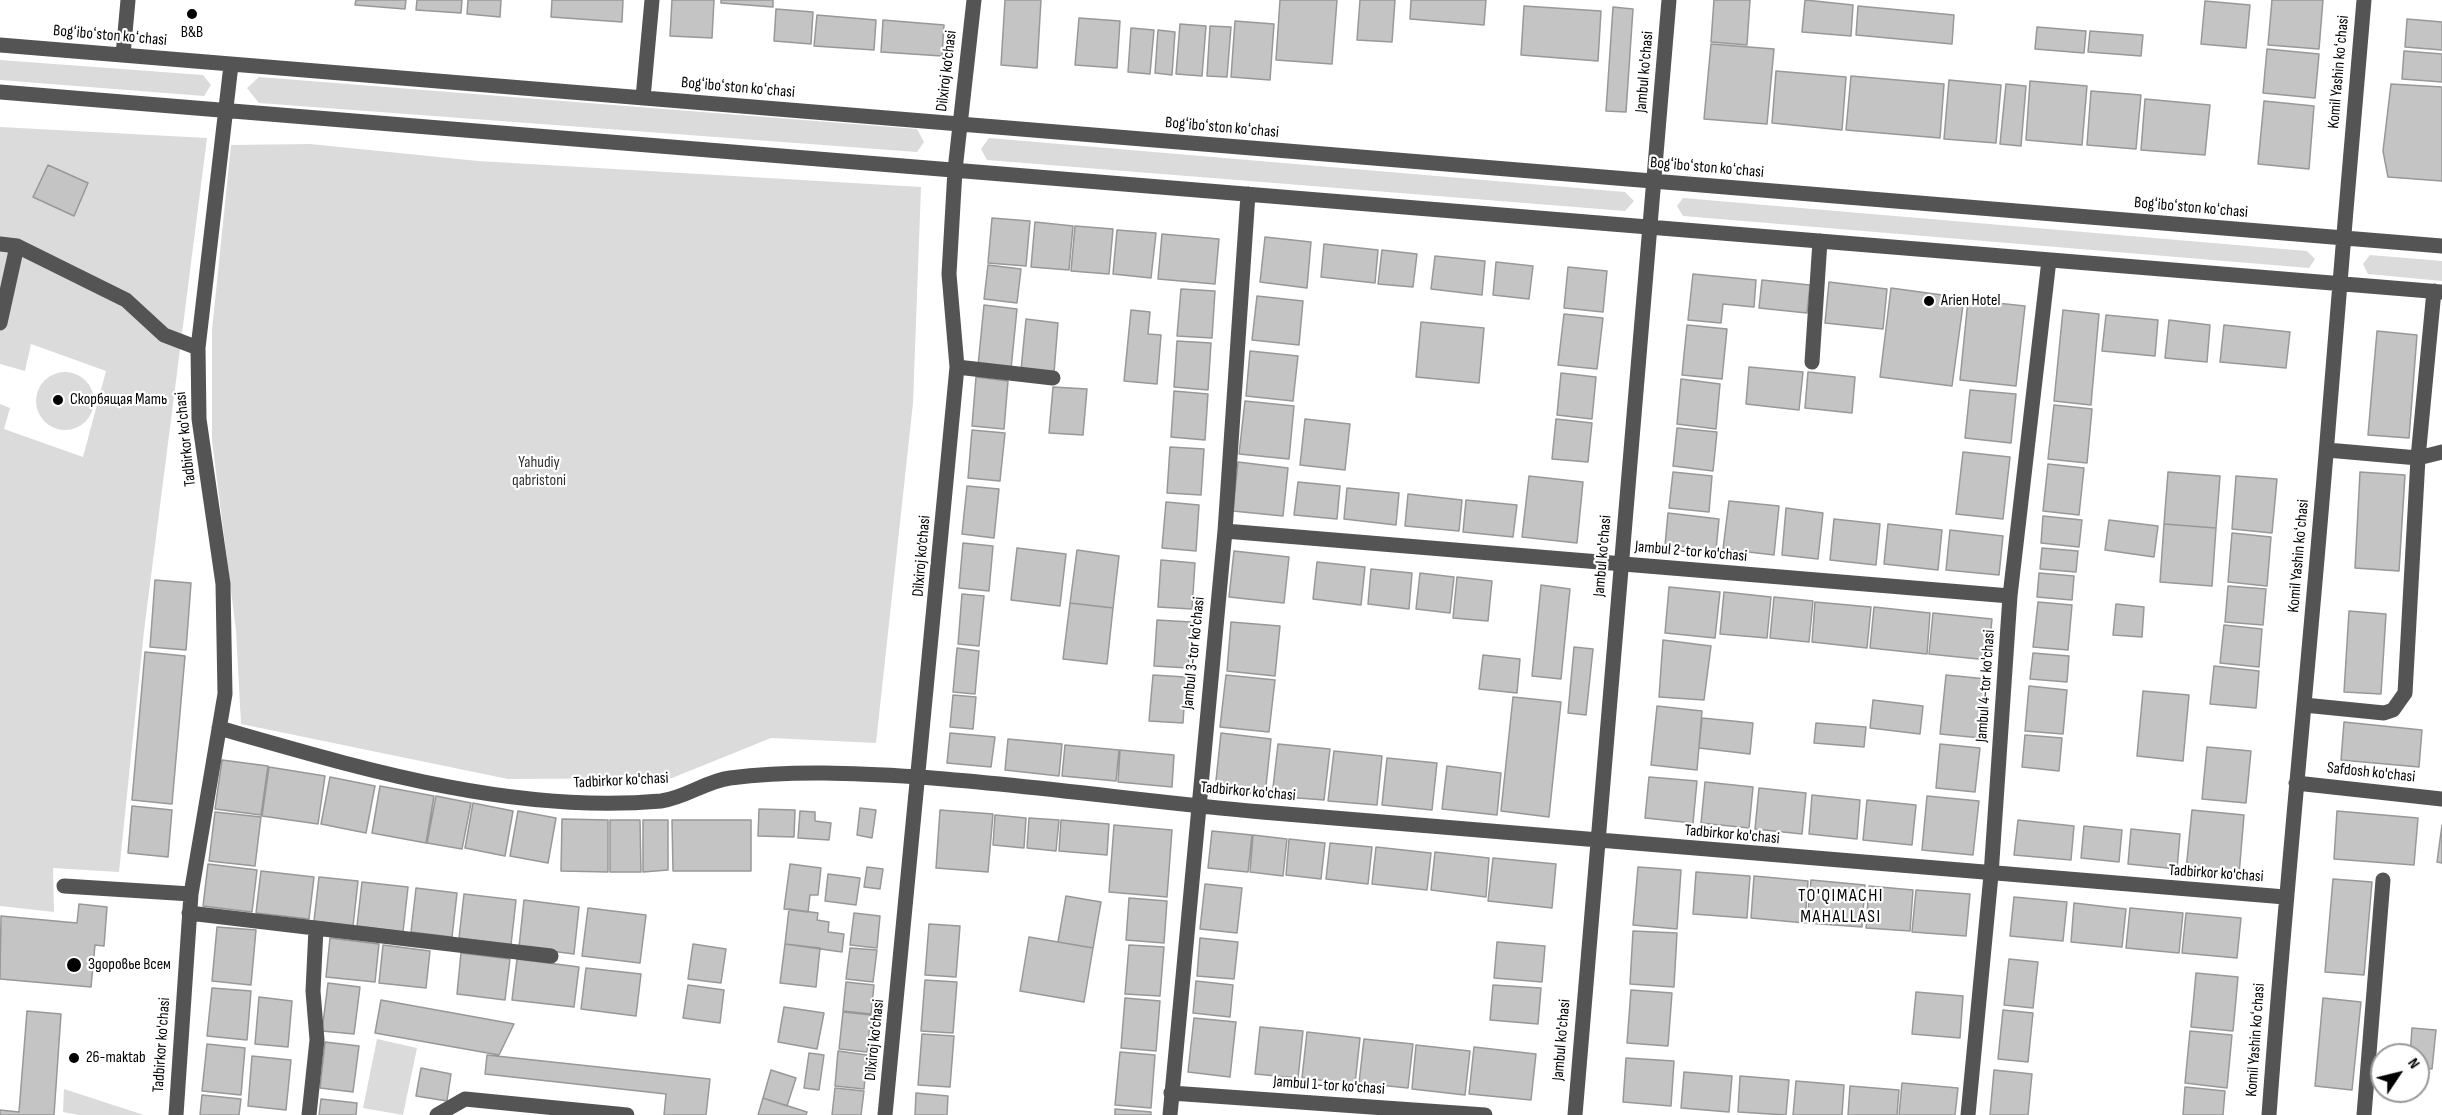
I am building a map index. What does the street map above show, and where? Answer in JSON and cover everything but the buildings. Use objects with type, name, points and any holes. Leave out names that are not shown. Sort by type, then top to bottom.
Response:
[{"type":"street","points":[[123,55],[128,0]]},
{"type":"street","points":[[643,98],[652,0]]},
{"type":"street","name":"Dilxiroj ko‘chasi","points":[[885,1115],[920,777],[957,367],[949,274],[959,124],[974,0]]},
{"type":"street","name":"Jambul ko'chasi","points":[[1575,1115],[1596,841],[1670,0]]},
{"type":"street","name":"Komil Yashin koʻchasi","points":[[2269,1115],[2285,897],[2327,450],[2342,238],[2364,0]]},
{"type":"street","name":"Bogʻiboʻston koʻchasi","points":[[0,45],[2442,246]]},
{"type":"street","name":"Tadbirkor ko'chasi","points":[[176,1115],[191,894],[225,694],[225,612],[219,551],[199,419],[198,348],[231,65]]},
{"type":"street","points":[[0,92],[2438,292],[2418,459],[2405,693],[2393,711],[2384,713],[2304,705]]},
{"type":"street","name":"Jambul 3-tor ko'chasi","points":[[1170,1115],[1197,806],[1225,531],[1248,194]]},
{"type":"street","points":[[1812,362],[1820,241]]},
{"type":"street","points":[[0,244],[16,246],[126,300],[164,335],[198,348]]},
{"type":"street","points":[[0,323],[16,246]]},
{"type":"street","name":"Jambul 4-tor ko'chasi","points":[[1968,1115],[1991,875],[2010,596],[2049,260]]},
{"type":"street","points":[[957,367],[1053,378]]},
{"type":"street","points":[[2327,450],[2418,459],[2442,452]]},
{"type":"street","name":"Jambul 2-tor ko'chasi","points":[[1225,531],[2010,596]]},
{"type":"street","name":"Tadbirkor ko'chasi","points":[[219,728],[307,753],[471,793],[560,802],[667,800],[724,778],[814,773],[920,777],[1197,806],[1991,875],[2285,897]]},
{"type":"street","name":"Safdosh ko'chasi","points":[[2296,783],[2442,799]]},
{"type":"street","points":[[2364,1115],[2383,880]]},
{"type":"street","points":[[64,886],[191,894]]},
{"type":"street","points":[[189,913],[551,956]]},
{"type":"street","points":[[309,1115],[317,1040],[312,991],[316,928]]},
{"type":"street","name":"Jambul 1-tor ko'chasi","points":[[1172,1093],[1485,1115]]},
{"type":"street","points":[[437,1115],[465,1100],[627,1115]]},
{"type":"green space","points":[[0,60],[203,75],[211,85],[204,96],[0,80]]},
{"type":"green space","points":[[259,77],[917,129],[924,142],[917,152],[259,103],[247,88]]},
{"type":"green space","points":[[0,127],[207,138],[144,631],[119,872],[53,868],[54,912],[0,906],[0,404],[10,408],[4,429],[83,457],[106,371],[31,344],[25,371],[0,364]]},
{"type":"green space","points":[[989,138],[1625,192],[1634,201],[1625,211],[987,160],[981,149]]},
{"type":"green space","name":"Yahudiy qabristoni","points":[[310,144],[478,161],[921,187],[913,403],[876,743],[771,738],[672,778],[508,779],[241,724],[236,630],[212,441],[212,330],[231,145]]},
{"type":"green space","points":[[1683,198],[2307,251],[2315,259],[2309,268],[1683,216],[1677,206]]},
{"type":"green space","points":[[2370,255],[2442,261],[2442,281],[2368,274],[2363,264]]},
{"type":"green space","points":[[65,372],[76,374],[89,385],[94,401],[92,412],[81,425],[65,430],[54,428],[41,417],[36,401],[38,390],[49,377]]},
{"type":"green space","points":[[377,1039],[417,1048],[403,1115],[363,1108]]},
{"type":"green space","points":[[64,1089],[144,1115],[79,1115],[63,1112]]},
{"type":"place","name":"B&B","points":[[192,14]]},
{"type":"place","name":"Arien Hotel","points":[[1929,301]]},
{"type":"place","name":"Скорбящая Мать","points":[[58,400]]},
{"type":"place","name":"Здоровье Всем","points":[[74,965]]},
{"type":"place","name":"26-maktab","points":[[74,1058]]},
{"type":"district","name":"TO'QIMACHI MAHALLASI","points":[[1841,906]]}]
